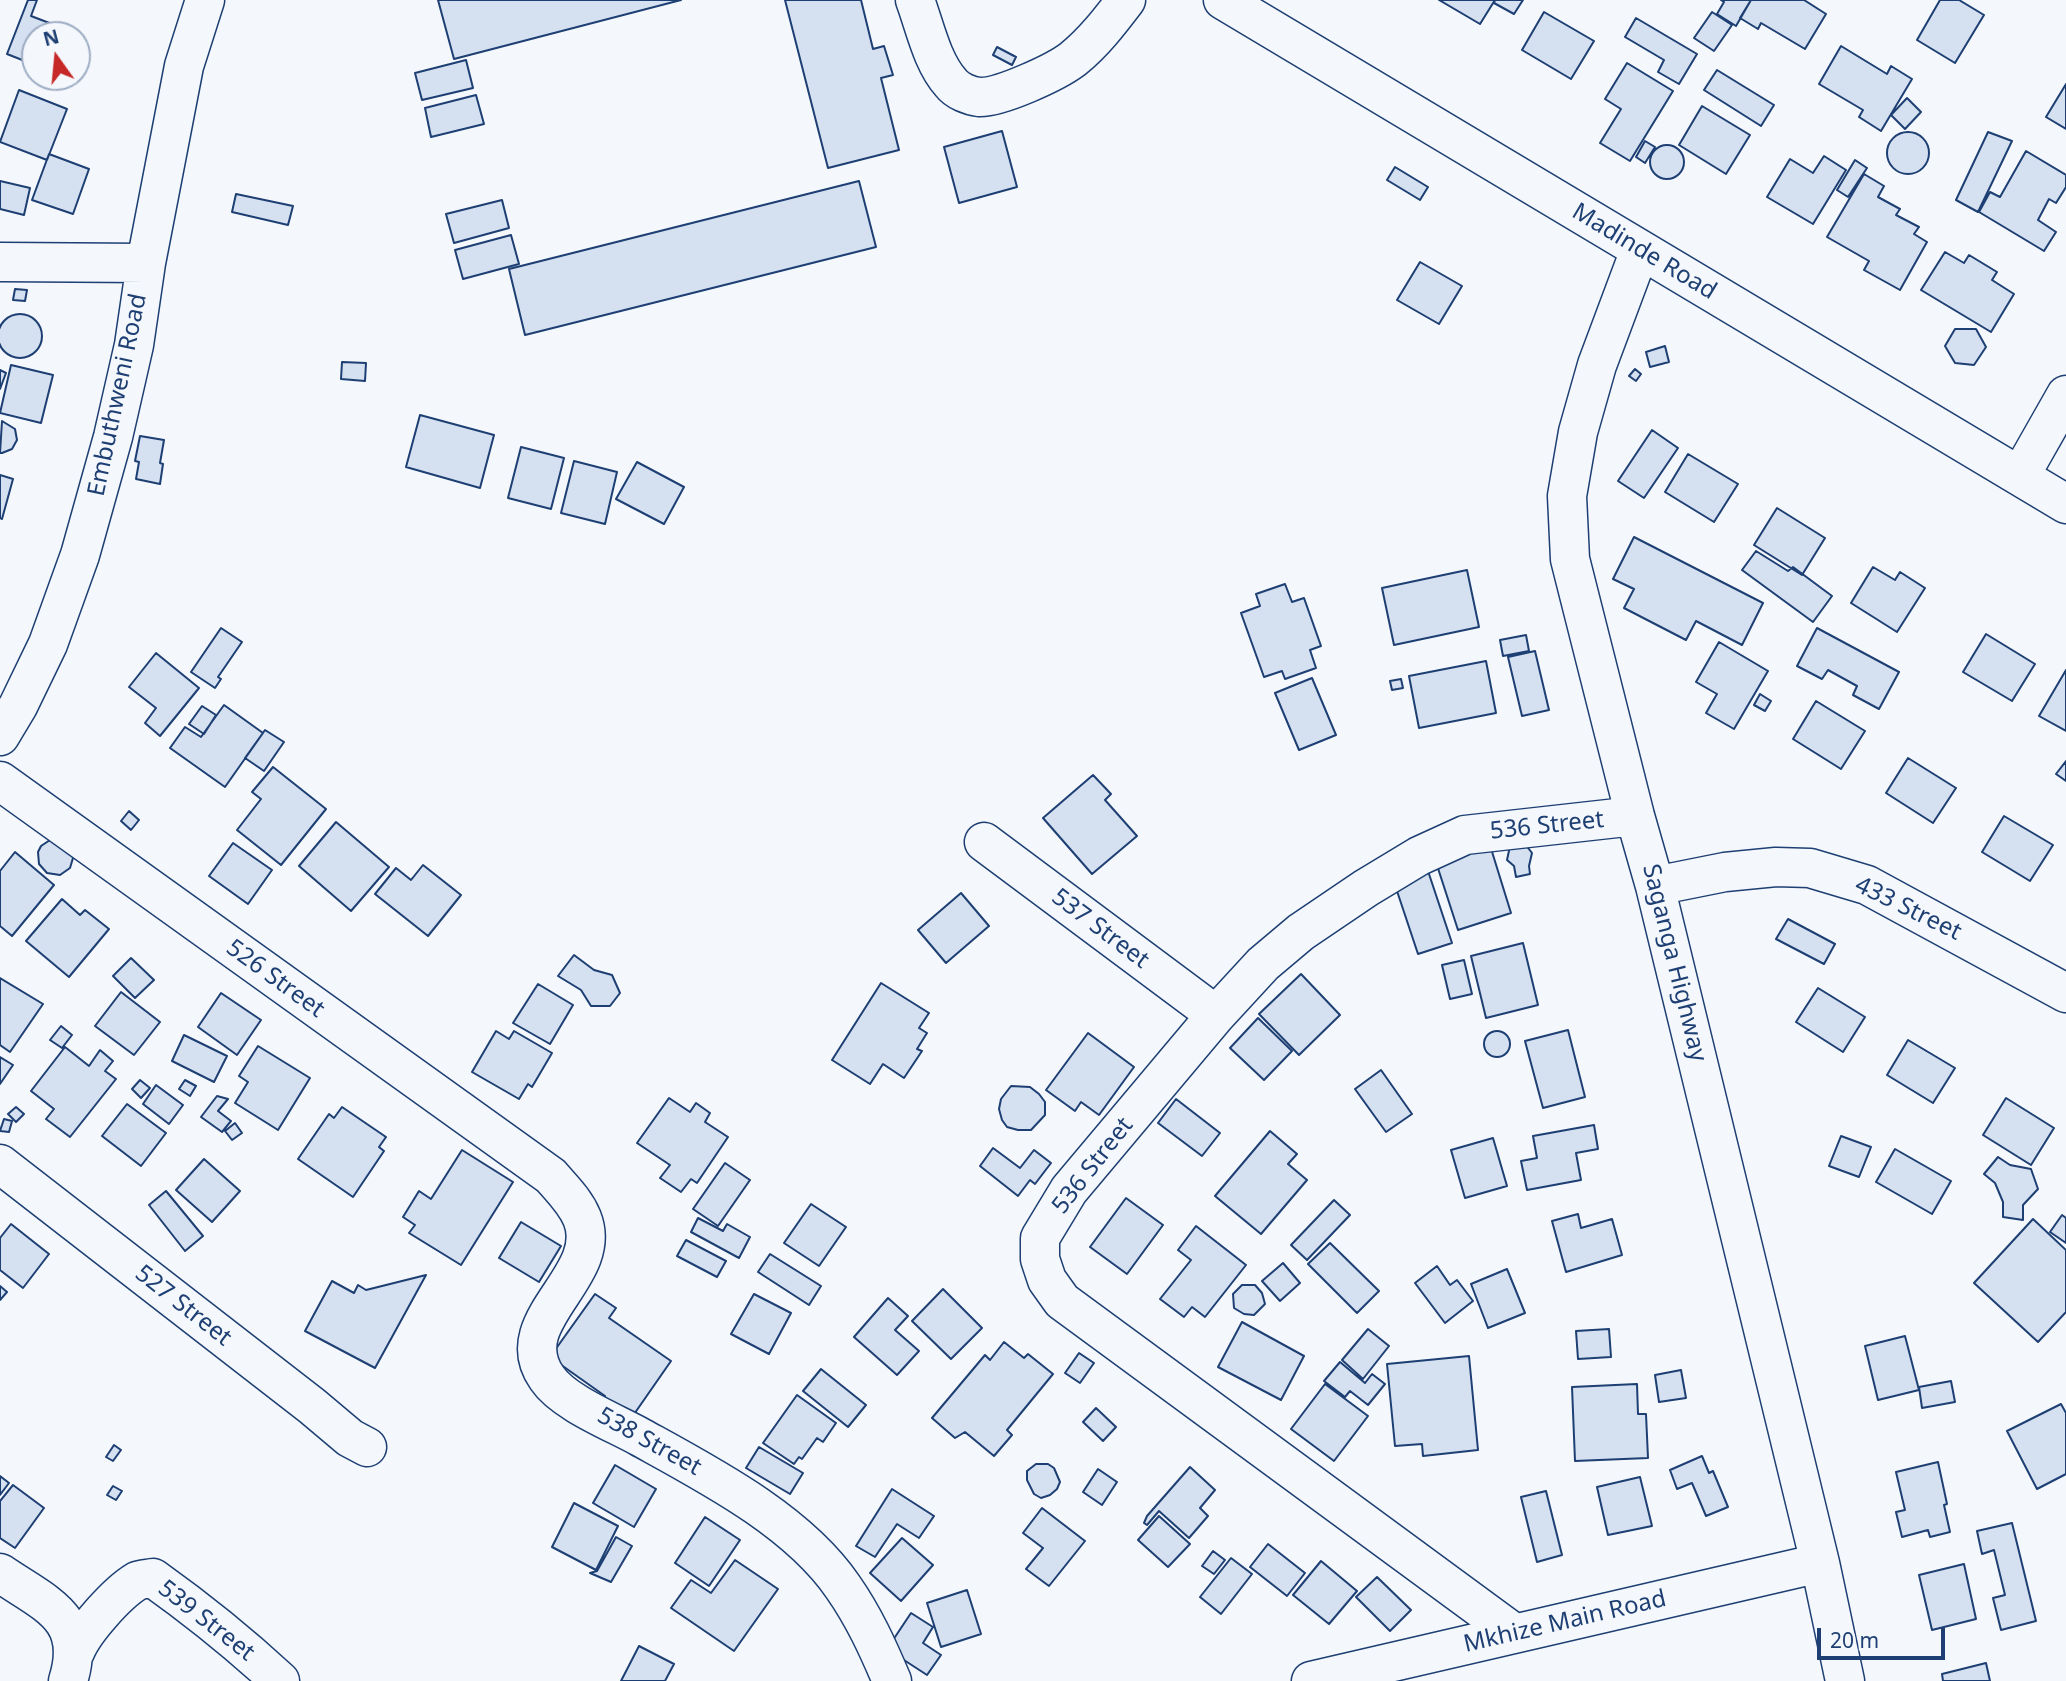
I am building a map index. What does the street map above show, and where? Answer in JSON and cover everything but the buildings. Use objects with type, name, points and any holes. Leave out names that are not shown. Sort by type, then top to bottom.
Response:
[{"type":"street","name":"Embuthweni Road","points":[[0,736],[18,706],[48,643],[80,555],[113,438],[131,358],[146,263],[184,66],[205,0]]},
{"type":"street","points":[[915,0],[945,76],[964,93],[980,97],[1004,92],[1048,75],[1071,61],[1096,38],[1126,0]]},
{"type":"street","name":"Madinde Road","points":[[1223,0],[2066,504]]},
{"type":"street","name":"Saganga Highway","points":[[1640,250],[1597,365],[1578,432],[1567,496],[1570,559],[1656,886],[1821,1563],[1845,1681]]},
{"type":"street","points":[[0,262],[146,263]]},
{"type":"street","points":[[2020,477],[2066,395]]},
{"type":"street","name":"526 Street","points":[[0,781],[551,1176]]},
{"type":"street","name":"536 Street","points":[[1514,1633],[1062,1301],[1047,1280],[1040,1259],[1040,1238],[1069,1190],[1216,1015],[1264,964],[1301,932],[1419,856],[1465,835],[1636,816]]},
{"type":"street","name":"537 Street","points":[[984,842],[1216,1015]]},
{"type":"street","name":"433 Street","points":[[1656,886],[1726,872],[1776,867],[1810,868],[1867,885],[2066,993]]},
{"type":"street","name":"527 Street","points":[[0,1164],[350,1438],[367,1447]]},
{"type":"street","name":"538 Street","points":[[551,1176],[575,1204],[587,1237],[584,1254],[537,1333],[537,1352],[546,1377],[557,1390],[583,1406],[713,1477],[805,1544],[842,1585],[869,1628],[892,1681]]},
{"type":"street","name":"Mkhize Main Road","points":[[1311,1681],[1821,1563]]},
{"type":"street","points":[[0,1573],[59,1614],[71,1632],[71,1666]]},
{"type":"street","name":"539 Street","points":[[71,1666],[80,1639],[107,1607],[139,1580],[153,1578],[234,1639],[280,1681]]}]
